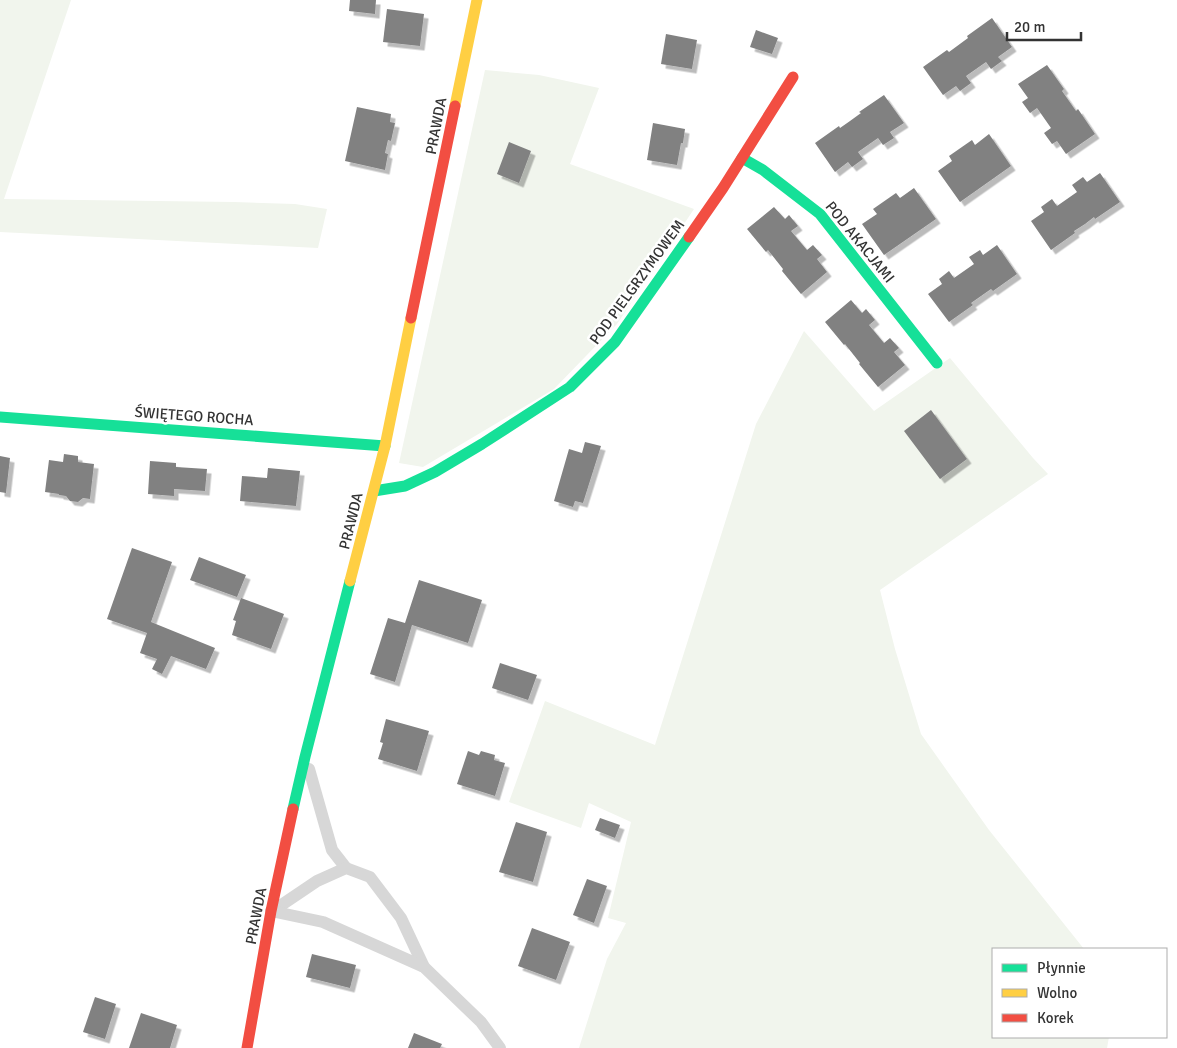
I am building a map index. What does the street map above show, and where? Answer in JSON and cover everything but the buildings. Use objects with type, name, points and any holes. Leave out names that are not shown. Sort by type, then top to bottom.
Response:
[{"type":"street","name":"PRAWDA","points":[[247,1048],[271,911],[305,756],[385,446],[477,0]]},
{"type":"street","name":"POD PIELGRZYMOWEM","points":[[374,491],[405,486],[435,472],[570,387],[615,342],[723,188],[794,77]]},
{"type":"street","name":"POD AKACJAMI","points":[[742,158],[763,170],[820,214],[937,362]]},
{"type":"street","name":"ŚWIĘTEGO ROCHA","points":[[0,417],[385,446]]},
{"type":"lane","points":[[305,756],[332,850],[346,868],[370,877],[401,918],[424,967]]},
{"type":"lane","points":[[271,911],[317,882],[346,868]]},
{"type":"lane","points":[[271,911],[323,922],[424,967],[481,1022],[500,1048]]},
{"type":"shaded area","points":[[0,0],[71,0],[4,199],[234,202],[295,204],[327,209],[318,248],[0,232]]},
{"type":"shaded area","points":[[485,70],[539,75],[599,88],[570,164],[694,209],[617,324],[554,389],[423,467],[399,463]]},
{"type":"shaded area","points":[[804,331],[874,411],[950,358],[1048,474],[880,590],[895,649],[921,734],[989,830],[1083,948],[992,948],[992,1038],[1109,1038],[1107,1048],[579,1048],[607,959],[626,923],[608,918],[631,822],[589,803],[581,828],[509,802],[545,701],[655,745],[756,424]]},
{"type":"traffic: fast","points":[[742,158],[763,170],[820,214],[937,363]]},
{"type":"traffic: fast","points":[[374,491],[405,486],[435,472],[570,387],[615,342],[689,237]]},
{"type":"traffic: fast","points":[[0,417],[385,446]]},
{"type":"traffic: fast","points":[[293,809],[350,581]]},
{"type":"traffic: slow","points":[[455,106],[477,0]]},
{"type":"traffic: slow","points":[[350,581],[385,446],[411,318]]},
{"type":"traffic: jam","points":[[689,237],[723,188],[793,77]]},
{"type":"traffic: jam","points":[[411,318],[455,106]]},
{"type":"traffic: jam","points":[[247,1048],[271,911],[293,809]]}]
